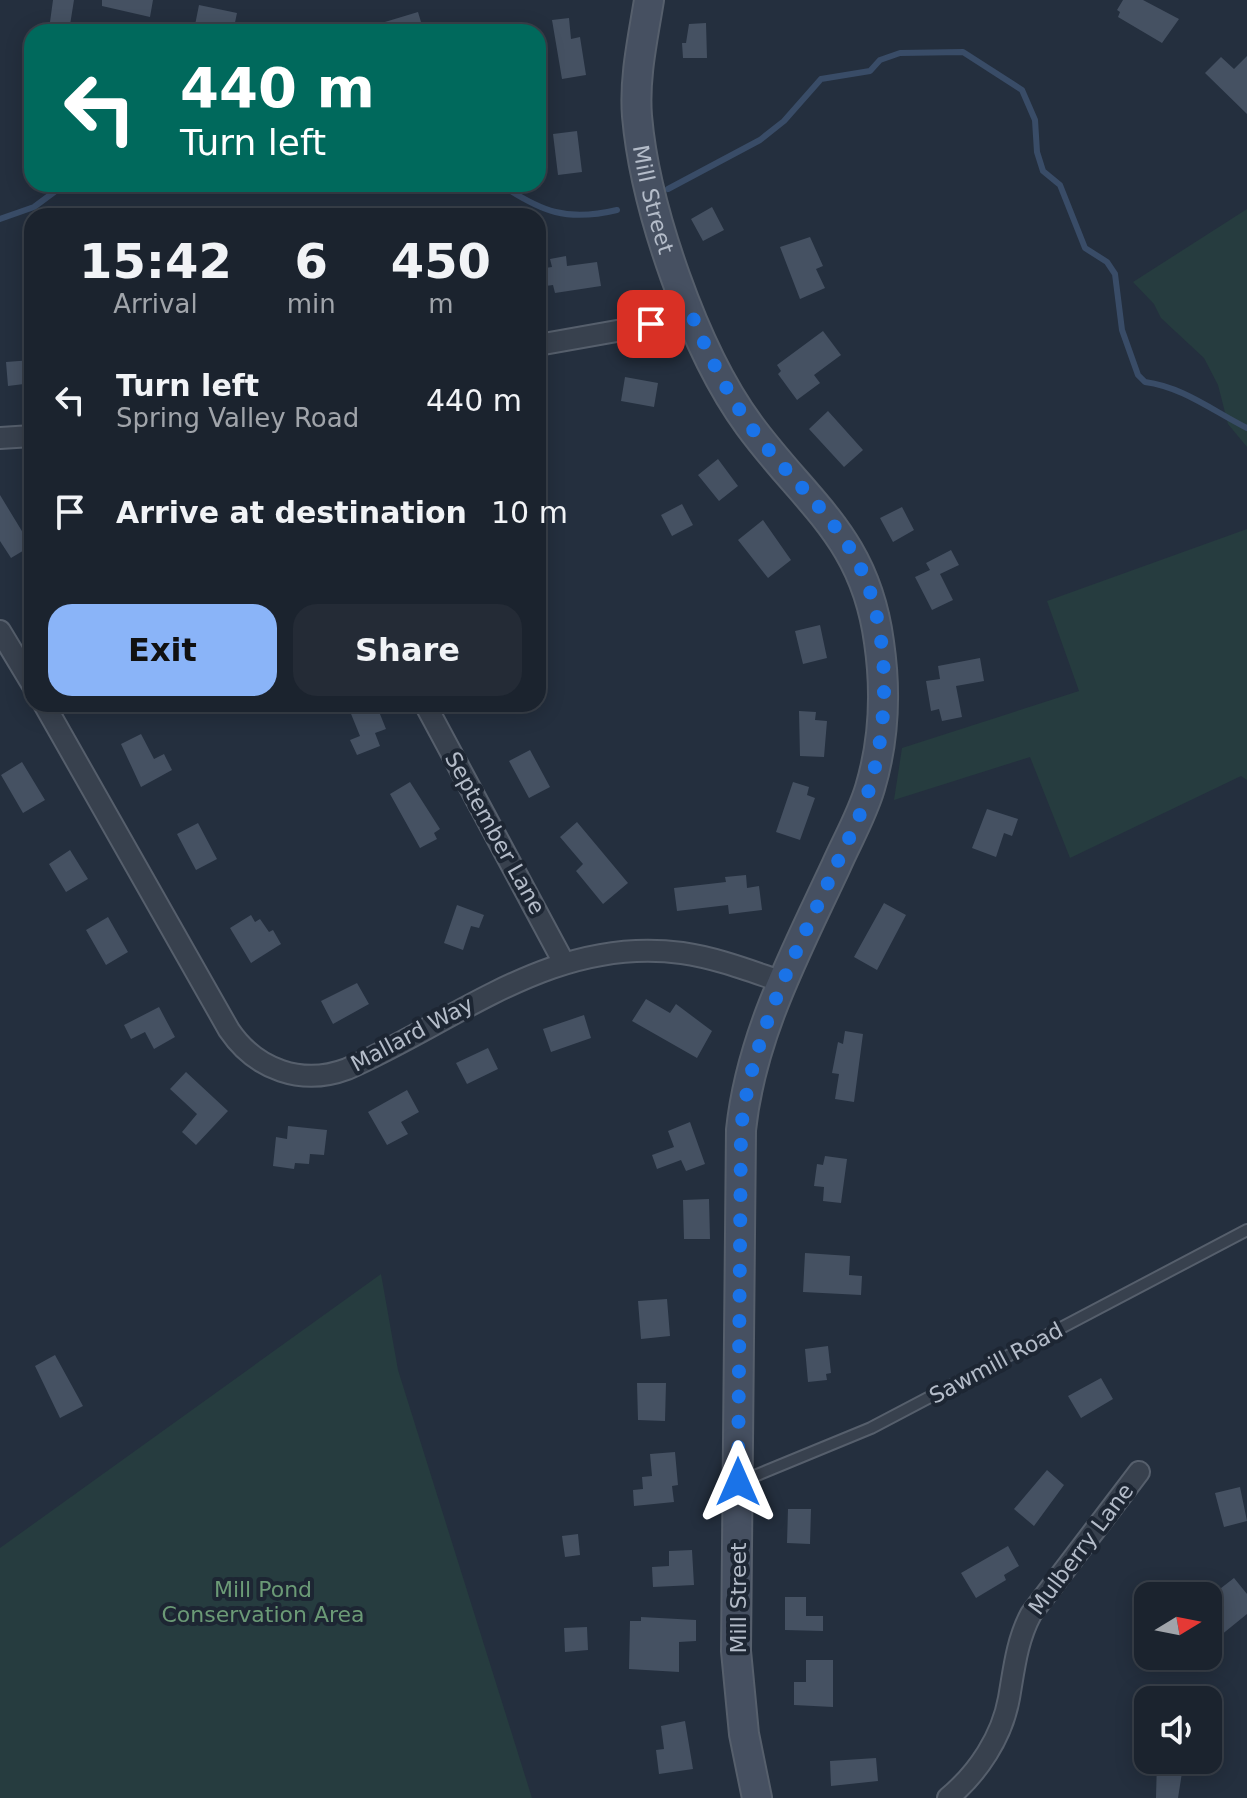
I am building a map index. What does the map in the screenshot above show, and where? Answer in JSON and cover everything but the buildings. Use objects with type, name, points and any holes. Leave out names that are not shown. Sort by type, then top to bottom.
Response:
[{"type":"street","name":"Mill Street","points":[[649,0],[639,58],[637,115],[657,210],[690,311],[723,381],[748,423],[855,556],[867,582],[879,637],[882,713],[870,789],[783,982],[750,1074],[741,1130],[736,1651],[744,1734],[757,1798]]},
{"type":"street","points":[[546,344],[645,326],[690,311]]},
{"type":"street","points":[[0,438],[24,436]]},
{"type":"street","points":[[0,631],[24,671]]},
{"type":"street","name":"Mallard Way","points":[[49,712],[229,1030],[248,1052],[272,1068],[300,1076],[338,1073],[513,981],[564,963],[626,951],[682,953],[783,982]]},
{"type":"street","name":"September Lane","points":[[429,712],[564,963]]},
{"type":"street","name":"Mulberry Lane","points":[[948,1798],[974,1772],[996,1738],[1007,1710],[1019,1641],[1031,1614],[1139,1472]]},
{"type":"lane","name":"Sawmill Road","points":[[738,1482],[871,1428],[1247,1230]]},
{"type":"green space","points":[[1247,209],[1247,447],[1228,424],[1218,385],[1204,358],[1161,318],[1154,304],[1133,282]]},
{"type":"green space","points":[[1247,529],[1247,780],[1241,776],[1070,858],[1030,757],[894,800],[902,748],[1079,691],[1047,601]]},
{"type":"green space","name":"Mill Pond Conservation Area","points":[[381,1274],[398,1370],[532,1798],[0,1798],[0,1548]]},
{"type":"waterway","points":[[668,189],[760,140],[784,121],[821,79],[870,71],[880,60],[900,53],[963,52],[1022,90],[1035,120],[1037,152],[1043,171],[1060,185],[1085,248],[1107,262],[1115,274],[1122,330],[1138,375],[1145,382],[1185,394],[1247,428]]},
{"type":"waterway","points":[[31,208],[54,192]]},
{"type":"waterway","points":[[513,192],[542,208]]},
{"type":"waterway","points":[[546,209],[584,215],[617,210]]},
{"type":"waterway","points":[[0,219],[24,211]]},
{"type":"route","points":[[651,324],[690,311],[734,403],[855,556],[871,596],[882,659],[882,724],[870,789],[763,1027],[744,1101],[741,1130],[738,1482]]}]
